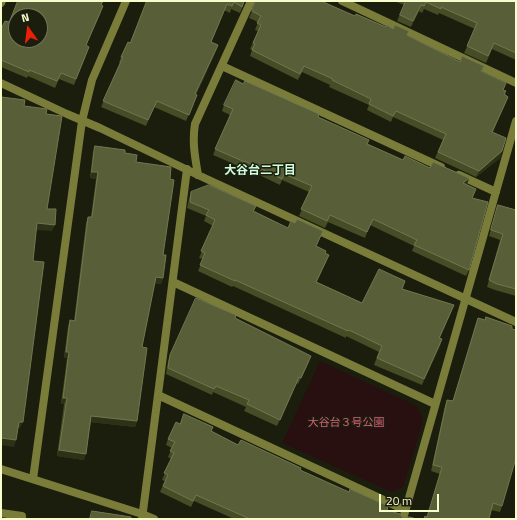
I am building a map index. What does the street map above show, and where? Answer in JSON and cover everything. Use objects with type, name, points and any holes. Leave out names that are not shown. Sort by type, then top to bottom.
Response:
[{"type":"street","points":[[33,479],[82,121],[92,80],[126,1]]},
{"type":"street","points":[[198,174],[193,147],[195,124],[251,1]]},
{"type":"street","points":[[342,1],[516,83]]},
{"type":"street","points":[[222,66],[496,192]]},
{"type":"street","points":[[1,83],[516,322]]},
{"type":"street","points":[[403,519],[516,121]]},
{"type":"street","points":[[142,516],[187,169]]},
{"type":"street","points":[[173,282],[435,404]]},
{"type":"street","points":[[158,395],[405,510]]},
{"type":"street","points":[[1,469],[154,519]]},
{"type":"street","points":[[1,513],[22,516],[22,519]]},
{"type":"green space","name":"大谷台３号公園","points":[[320,361],[417,406],[423,421],[403,487],[392,492],[282,443]]},
{"type":"building","points":[[18,1],[103,1],[101,5],[103,6],[86,45],[89,47],[76,79],[61,73],[57,81],[29,70],[29,72],[1,60],[1,29],[5,21],[8,22],[8,48],[48,48],[48,8],[15,8]]},
{"type":"building","points":[[147,1],[244,1],[242,7],[234,2],[232,6],[227,4],[211,42],[218,45],[195,94],[197,95],[189,115],[157,101],[148,120],[103,101],[123,57],[121,57],[128,42],[130,43]]},
{"type":"building","points":[[256,1],[321,1],[355,16],[356,14],[386,27],[387,25],[393,29],[395,25],[409,31],[407,35],[460,62],[462,56],[484,66],[481,71],[506,83],[503,90],[506,91],[504,94],[508,97],[492,132],[506,138],[502,151],[479,171],[438,152],[446,134],[396,111],[393,116],[369,104],[371,99],[304,66],[300,74],[252,50],[255,44],[253,43],[261,25],[257,23],[261,16],[252,11]]},
{"type":"building","points":[[406,1],[516,1],[516,53],[494,43],[488,56],[467,46],[477,23],[426,2],[424,6],[421,5],[413,21],[400,15]]},
{"type":"building","points":[[236,80],[243,84],[245,81],[319,114],[318,117],[369,140],[367,144],[403,160],[405,156],[430,168],[433,162],[469,178],[463,183],[476,189],[472,198],[488,202],[469,270],[414,245],[417,240],[373,219],[367,232],[330,215],[327,221],[301,209],[312,186],[284,174],[282,179],[245,161],[215,149],[233,109],[224,105]]},
{"type":"building","points":[[1,97],[25,100],[24,106],[47,109],[46,114],[62,116],[47,209],[56,209],[55,225],[37,223],[33,261],[44,262],[23,422],[19,422],[16,440],[1,438]]},
{"type":"building","points":[[95,146],[125,150],[125,153],[137,155],[136,162],[171,167],[170,179],[174,180],[163,255],[166,255],[163,278],[156,277],[142,347],[147,348],[137,421],[91,416],[86,454],[59,450],[67,398],[63,398],[69,352],[66,352],[70,320],[75,321],[88,217],[92,217],[98,172],[92,172]]},
{"type":"building","points":[[209,185],[256,206],[253,211],[288,228],[291,221],[295,223],[297,219],[323,231],[316,246],[326,251],[325,253],[329,255],[316,282],[362,303],[379,269],[405,281],[402,289],[454,305],[439,338],[442,339],[424,379],[377,358],[382,346],[200,265],[205,253],[201,251],[215,220],[206,215],[209,210],[190,202],[191,192]]},
{"type":"building","points":[[498,205],[516,210],[516,289],[497,284],[489,280],[503,234],[491,230]]},
{"type":"building","points":[[196,298],[236,315],[235,318],[311,356],[301,378],[299,377],[280,420],[247,404],[249,400],[216,386],[214,389],[168,368],[170,355]]},
{"type":"building","points":[[486,317],[512,326],[512,329],[516,330],[516,458],[502,506],[493,503],[489,519],[424,519],[425,516],[427,517],[442,467],[433,465],[447,400],[453,401],[478,318],[485,320]]},
{"type":"building","points":[[184,414],[213,427],[211,431],[238,445],[241,440],[301,468],[300,470],[349,492],[350,489],[388,506],[387,510],[400,514],[403,518],[409,517],[417,519],[250,519],[196,495],[193,501],[163,486],[168,475],[164,473],[174,453],[170,451],[175,442],[168,439],[176,422],[180,424]]},
{"type":"building","points":[[92,511],[131,517],[131,519],[90,519]]},
{"type":"district","name":"大谷台二丁目","points":[[260,171]]}]
